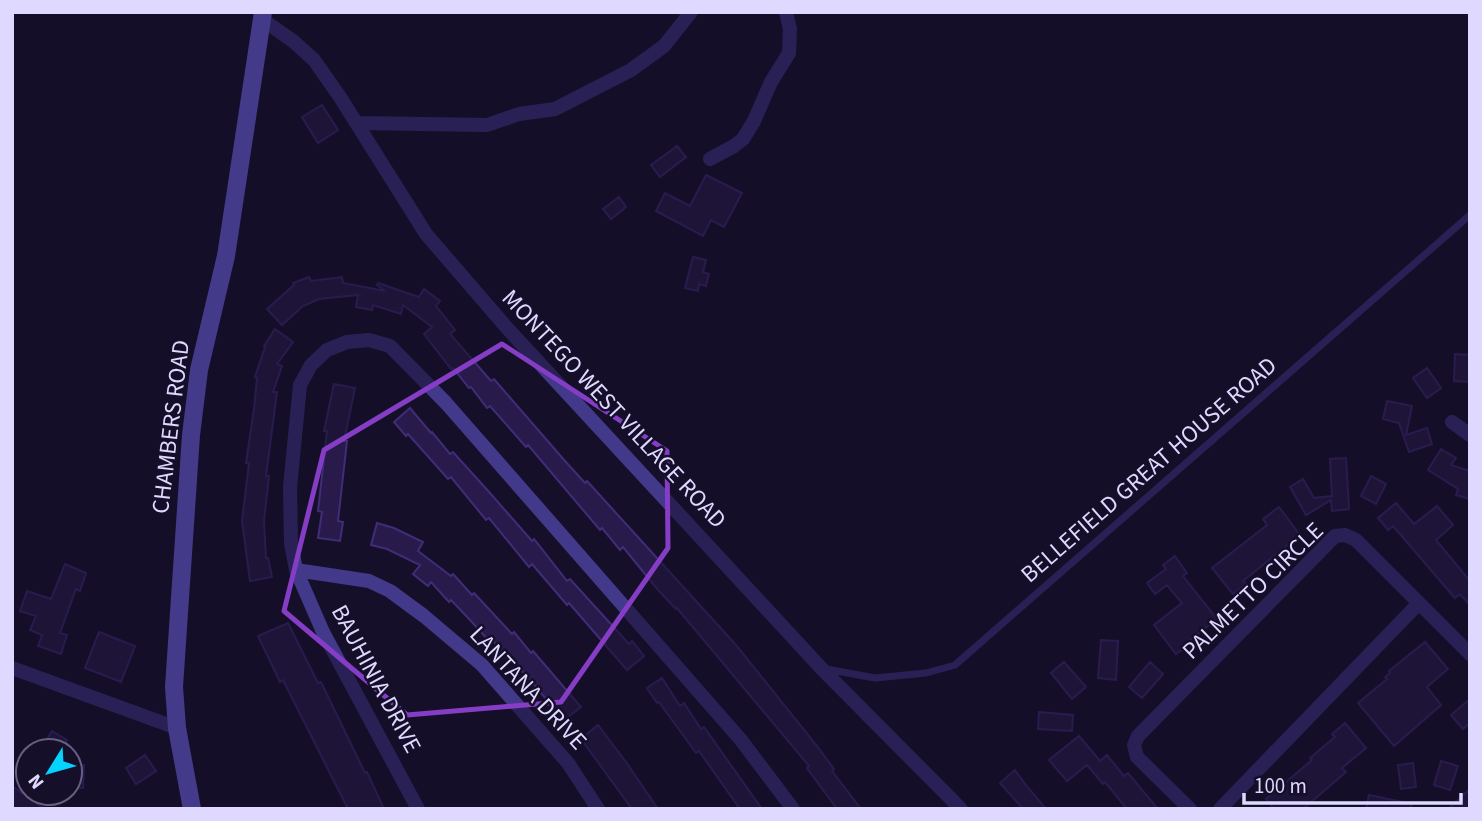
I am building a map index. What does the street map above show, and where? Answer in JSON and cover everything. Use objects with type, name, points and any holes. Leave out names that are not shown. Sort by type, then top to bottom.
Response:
[{"type":"street","points":[[357,123],[487,125],[519,114],[555,109],[631,70],[664,46],[691,12]]},
{"type":"street","points":[[710,159],[743,139],[754,121],[771,82],[789,53],[790,29],[786,12]]},
{"type":"street","name":"MONTEGO WEST VILLAGE ROAD","points":[[263,16],[314,60],[426,234],[507,328],[822,669],[961,809]]},
{"type":"street","name":"CHAMBERS ROAD","points":[[192,809],[177,728],[174,687],[191,435],[199,370],[226,256],[263,16]]},
{"type":"street","name":"BAUHINIA DRIVE","points":[[418,809],[323,632],[296,570],[291,543],[290,487],[300,385],[311,365],[327,350],[347,342],[369,340],[390,346],[446,403],[723,719],[793,809]]},
{"type":"street","points":[[1452,422],[1470,435]]},
{"type":"street","name":"PALMETTO CIRCLE","points":[[1190,809],[1137,757],[1134,745],[1138,736],[1335,536],[1345,535],[1356,540],[1470,654]]},
{"type":"street","name":"LANTANA DRIVE","points":[[296,570],[369,581],[390,591],[424,616],[482,665],[568,763],[598,809]]},
{"type":"street","points":[[1220,809],[1419,603]]},
{"type":"street","points":[[12,668],[177,728]]},
{"type":"lane","name":"BELLEFIELD GREAT HOUSE ROAD","points":[[822,669],[875,678],[926,673],[955,664],[1470,215]]},
{"type":"highlighted area","points":[[502,344],[667,451],[668,548],[561,702],[407,715],[284,611],[324,450]]},
{"type":"building","points":[[322,105],[338,130],[318,143],[302,117]]},
{"type":"building","points":[[677,146],[686,157],[660,177],[651,165]]},
{"type":"building","points":[[706,175],[742,193],[724,227],[711,220],[703,236],[656,211],[665,193],[690,206]]},
{"type":"building","points":[[619,197],[626,207],[611,219],[603,209]]},
{"type":"building","points":[[693,257],[706,260],[703,272],[709,274],[706,286],[699,284],[698,291],[685,288]]},
{"type":"building","points":[[309,277],[311,281],[342,277],[343,283],[385,291],[378,283],[419,297],[424,289],[440,301],[436,306],[455,330],[450,334],[736,645],[817,746],[861,809],[837,809],[807,768],[809,766],[677,608],[658,590],[623,547],[620,550],[602,528],[600,530],[528,445],[526,447],[490,406],[487,408],[471,387],[451,369],[424,334],[432,327],[403,305],[401,314],[373,305],[372,310],[356,307],[358,295],[319,299],[303,306],[282,325],[267,309],[294,285],[293,283]]},
{"type":"building","points":[[275,329],[293,342],[277,364],[282,366],[273,392],[277,392],[266,476],[269,476],[264,521],[266,558],[272,577],[250,581],[242,521],[249,463],[246,463],[254,409],[255,377],[264,346]]},
{"type":"building","points":[[1455,354],[1470,355],[1470,382],[1454,381]]},
{"type":"building","points":[[1427,368],[1441,388],[1427,398],[1413,378]]},
{"type":"building","points":[[334,384],[355,388],[344,441],[347,441],[338,521],[343,522],[340,541],[318,538],[322,512],[318,511],[327,431],[324,431]]},
{"type":"building","points":[[1387,401],[1412,406],[1406,435],[1427,428],[1432,444],[1409,452],[1399,423],[1383,419]]},
{"type":"building","points":[[410,408],[532,541],[534,539],[567,581],[570,579],[629,644],[632,641],[644,656],[627,670],[532,564],[529,567],[451,477],[448,479],[394,422]]},
{"type":"building","points":[[1441,449],[1456,458],[1451,465],[1470,471],[1470,499],[1456,495],[1458,489],[1428,470]]},
{"type":"building","points":[[1346,458],[1349,509],[1332,511],[1331,500],[1306,515],[1290,487],[1303,479],[1314,498],[1332,496],[1330,459]]},
{"type":"building","points":[[1371,476],[1386,484],[1376,504],[1361,496]]},
{"type":"building","points":[[1396,503],[1414,524],[1437,506],[1453,525],[1436,540],[1470,581],[1470,605],[1460,594],[1455,598],[1393,526],[1388,530],[1378,518]]},
{"type":"building","points":[[1279,507],[1300,535],[1243,581],[1246,584],[1233,594],[1212,568],[1267,525],[1263,519]]},
{"type":"building","points":[[377,523],[423,542],[418,551],[451,576],[453,574],[472,595],[474,593],[512,634],[514,632],[531,653],[533,651],[581,707],[564,720],[491,638],[488,640],[431,582],[428,586],[413,574],[420,565],[387,549],[371,545]]},
{"type":"building","points":[[1175,556],[1187,573],[1183,576],[1217,619],[1176,654],[1154,625],[1182,603],[1167,585],[1155,594],[1147,583],[1166,569],[1163,565]]},
{"type":"building","points":[[65,564],[86,573],[80,591],[76,589],[60,633],[67,635],[61,654],[38,646],[42,635],[30,630],[36,616],[20,611],[27,591],[51,599]]},
{"type":"building","points":[[288,623],[318,683],[321,682],[384,809],[348,809],[283,680],[280,682],[258,636]]},
{"type":"building","points":[[99,632],[135,646],[121,682],[85,668]]},
{"type":"building","points":[[1101,640],[1118,641],[1116,680],[1098,678]]},
{"type":"building","points":[[1425,642],[1448,669],[1427,687],[1441,705],[1394,746],[1358,703],[1387,679],[1385,677],[1389,671]]},
{"type":"building","points":[[1064,662],[1086,687],[1072,699],[1051,673]]},
{"type":"building","points":[[1150,662],[1163,674],[1142,698],[1129,687]]},
{"type":"building","points":[[662,678],[680,706],[684,703],[701,729],[704,727],[762,809],[740,809],[699,751],[696,753],[659,702],[657,703],[647,688]]},
{"type":"building","points":[[1470,699],[1470,723],[1463,729],[1451,715]]},
{"type":"building","points":[[1039,712],[1073,715],[1072,731],[1038,729]]},
{"type":"building","points":[[1345,723],[1366,748],[1342,768],[1346,772],[1303,809],[1274,809],[1266,799],[1312,760],[1310,758],[1335,737],[1332,734]]},
{"type":"building","points":[[598,725],[658,809],[632,809],[581,739]]},
{"type":"building","points":[[52,731],[62,737],[48,737]]},
{"type":"building","points":[[1079,736],[1100,761],[1107,755],[1124,776],[1128,773],[1158,809],[1127,809],[1087,765],[1067,781],[1049,760]]},
{"type":"building","points":[[145,755],[156,771],[136,784],[126,768]]},
{"type":"building","points":[[1441,761],[1458,766],[1450,790],[1434,785]]},
{"type":"building","points":[[1413,763],[1416,787],[1401,789],[1398,765]]},
{"type":"building","points":[[1015,770],[1046,809],[1023,809],[1000,783]]},
{"type":"building","points":[[12,786],[14,807],[45,809],[12,809]]},
{"type":"building","points":[[1470,789],[1470,809],[1448,809]]},
{"type":"building","points":[[1369,795],[1412,804],[1411,809],[1366,809]]}]
